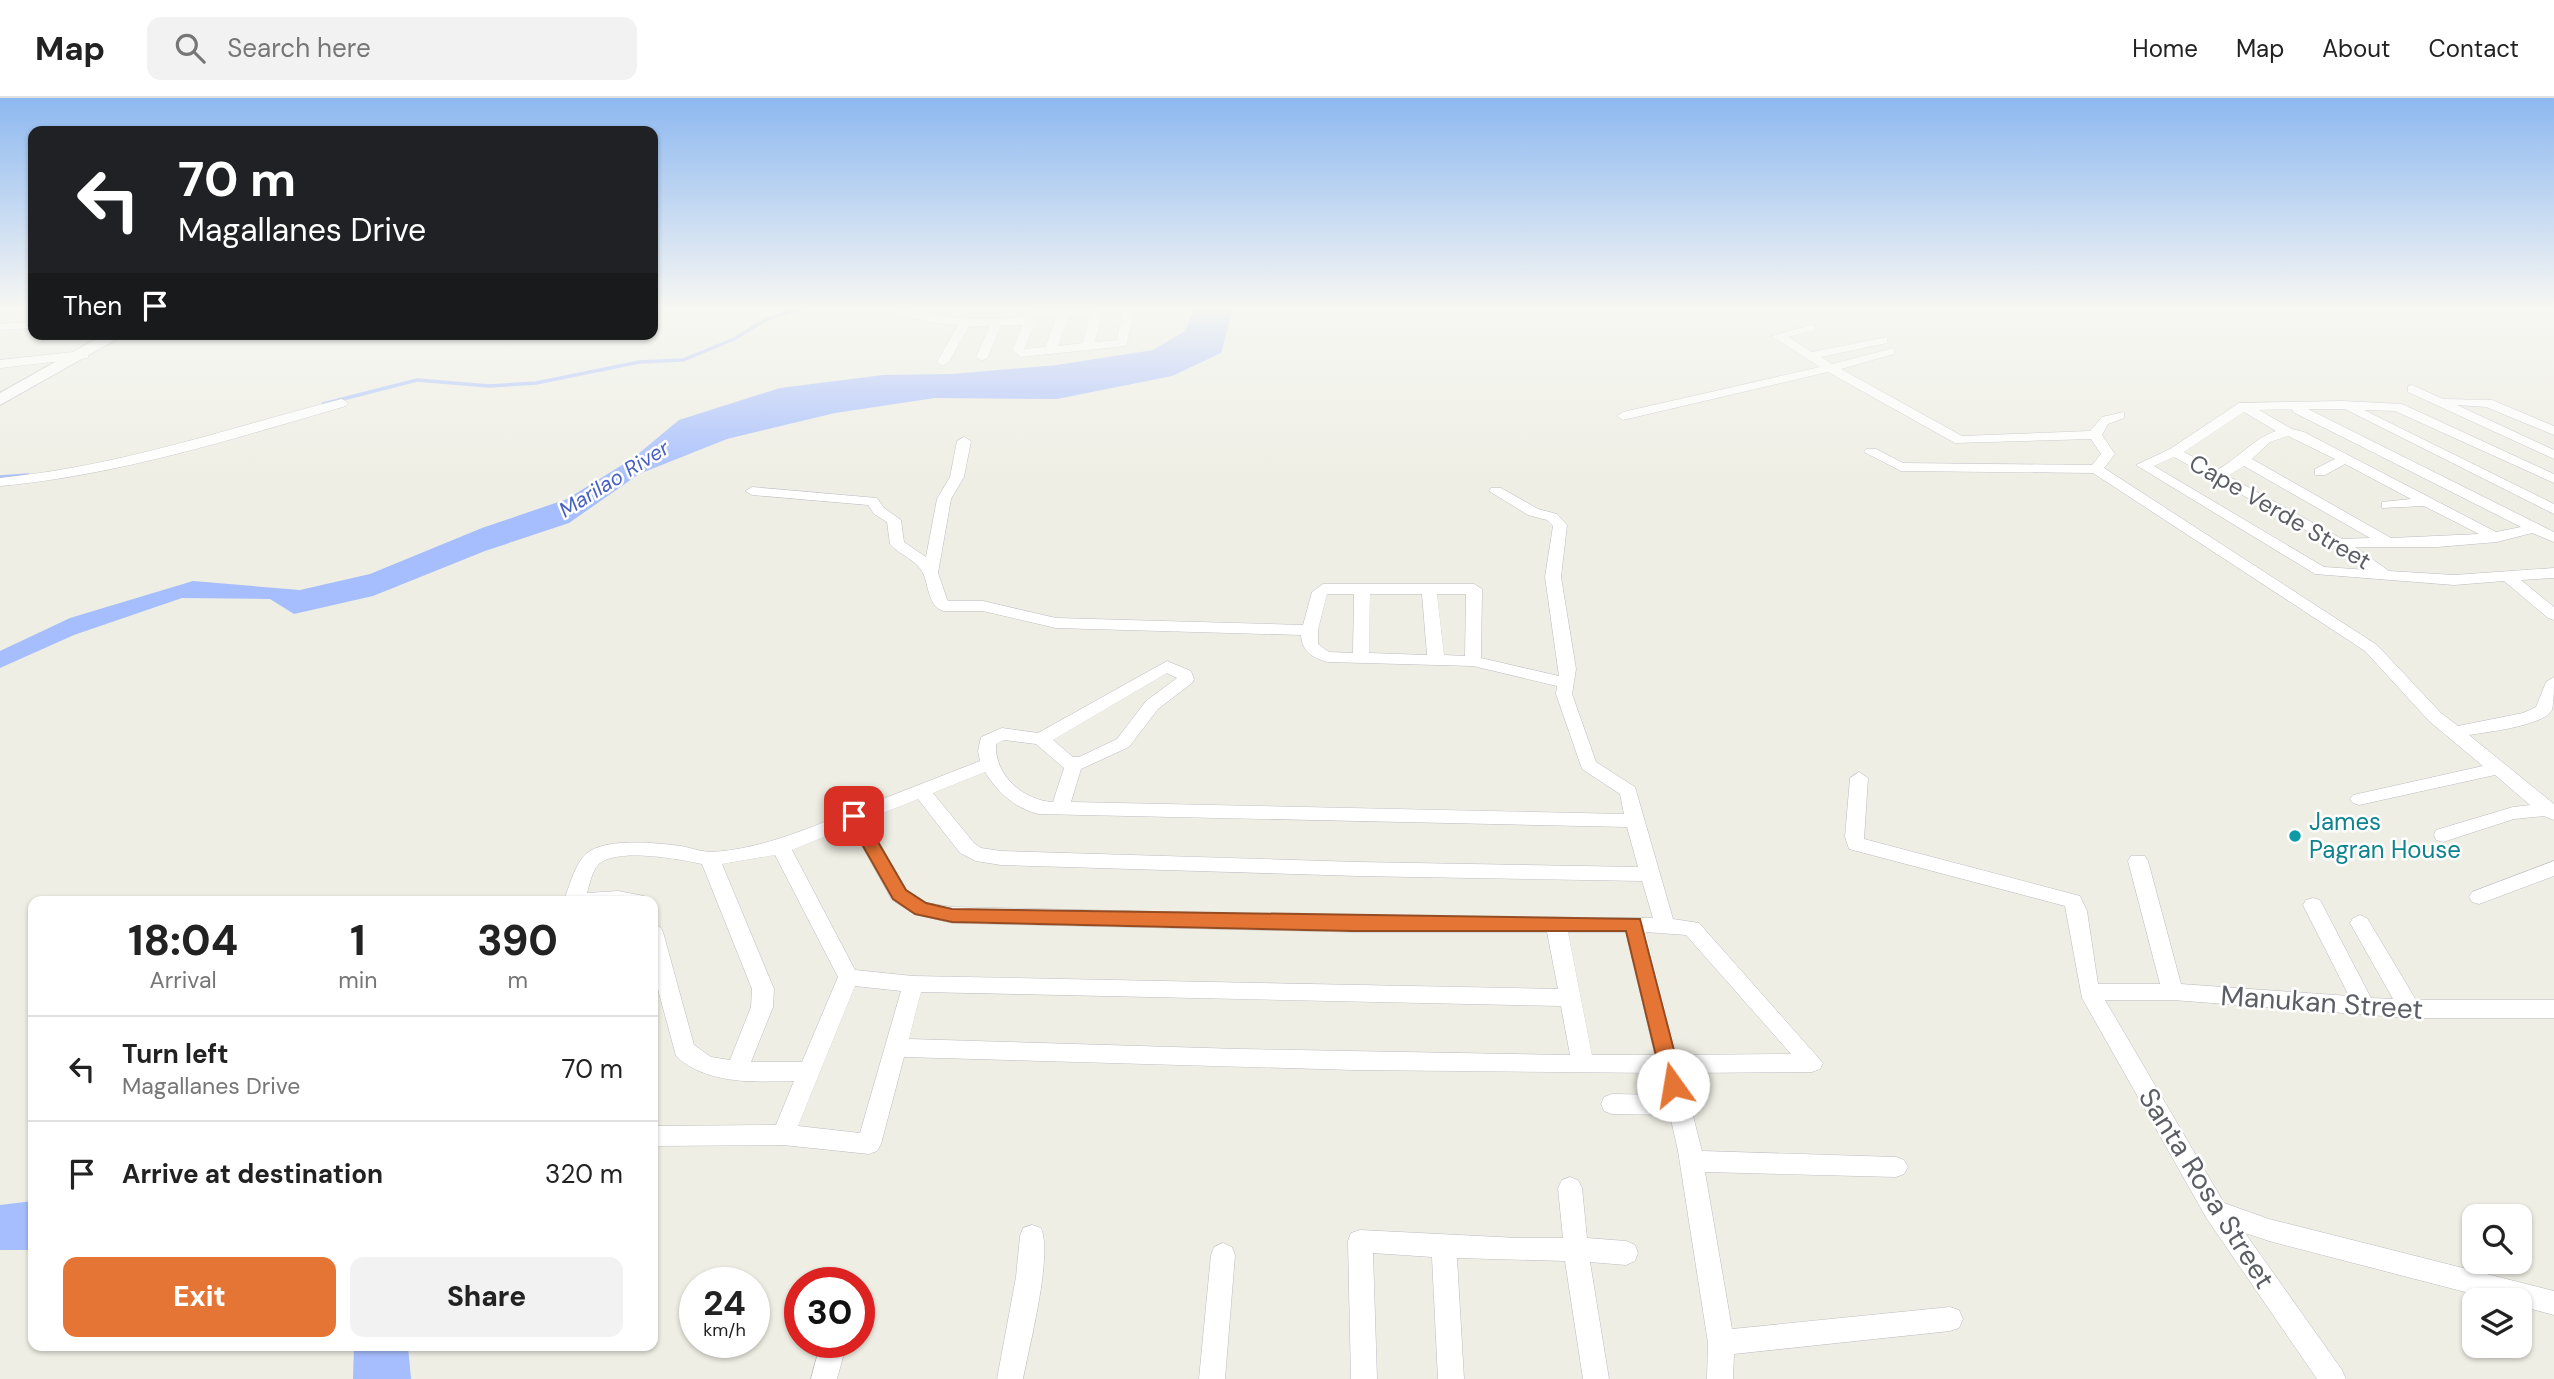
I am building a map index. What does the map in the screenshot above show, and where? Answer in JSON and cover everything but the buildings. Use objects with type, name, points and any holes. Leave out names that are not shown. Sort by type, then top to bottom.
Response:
[{"type":"main road","points":[[0,400],[59,368]]},
{"type":"street","points":[[1623,416],[1830,368],[1960,440],[2095,435]]},
{"type":"street","points":[[2412,389],[2554,455]]},
{"type":"street","points":[[2437,400],[2488,403],[2554,431]]},
{"type":"street","points":[[0,482],[55,477],[95,469],[194,445],[342,403]]},
{"type":"street","points":[[2343,405],[2554,510]]},
{"type":"street","points":[[2554,479],[2397,407],[2343,405],[2244,407],[2175,452],[2143,465],[2320,571],[2385,573],[2454,580],[2554,573]]},
{"type":"street","points":[[2244,407],[2287,432],[2299,435],[2497,538]]},
{"type":"street","points":[[2294,407],[2554,538]]},
{"type":"street","points":[[2095,435],[2098,425],[2106,418],[2119,415]]},
{"type":"street","points":[[2217,475],[2244,460],[2265,439],[2287,432]]},
{"type":"street","points":[[2095,435],[2108,454],[2096,469]]},
{"type":"street","points":[[931,573],[936,559],[944,499],[957,477],[964,442]]},
{"type":"street","points":[[1871,452],[1901,467],[2096,469],[2371,648],[2454,733],[2497,769],[2547,805]]},
{"type":"street","name":"Cape Verde Street","points":[[2175,452],[2339,543],[2385,573]]},
{"type":"street","points":[[2244,460],[2387,542]]},
{"type":"street","points":[[2320,472],[2343,460]]},
{"type":"street","points":[[2531,468],[2554,461]]},
{"type":"street","points":[[752,491],[872,501],[880,511],[894,520],[897,544],[916,553],[931,573],[940,602],[944,606],[984,606],[1056,623],[1310,630]]},
{"type":"street","points":[[1496,491],[1533,512],[1552,517],[1560,525],[1553,577],[1568,669],[1564,694],[1588,765],[1629,792],[1634,821],[1665,925]]},
{"type":"street","points":[[2388,505],[2426,502]]},
{"type":"street","points":[[2339,543],[2436,544],[2497,538],[2534,528]]},
{"type":"street","points":[[2507,576],[2554,615]]},
{"type":"street","points":[[1362,588],[1362,657]]},
{"type":"street","points":[[1473,662],[1474,589],[1323,589],[1308,640],[1318,654],[1473,662],[1566,683]]},
{"type":"street","points":[[1429,589],[1436,659]]},
{"type":"street","points":[[1041,738],[1063,759],[1074,764],[1091,759],[1123,743],[1152,705],[1186,679],[1185,675],[1167,666],[1041,738],[1002,734],[993,737],[987,741],[985,748],[989,764],[1018,801],[1026,806],[1060,809],[1634,821]]},
{"type":"street","points":[[2454,733],[2528,718],[2543,710],[2554,682]]},
{"type":"street","points":[[1132,688],[1152,705]]},
{"type":"street","points":[[576,896],[595,857],[658,850],[692,853],[710,859],[781,846],[989,764]]},
{"type":"street","points":[[1060,809],[1074,764]]},
{"type":"street","points":[[2359,799],[2497,769]]},
{"type":"street","points":[[1858,778],[1854,837],[1856,844],[2073,901],[2090,992]]},
{"type":"street","points":[[921,791],[967,848],[976,854],[1001,858],[1358,869],[1651,874]]},
{"type":"street","points":[[2443,835],[2547,805]]},
{"type":"street","points":[[854,816],[900,895],[922,909],[942,914],[1338,923],[1634,924],[1692,928],[1812,1063],[1668,1065],[1327,1062],[896,1048]]},
{"type":"street","points":[[781,846],[848,977],[783,1136]]},
{"type":"street","points":[[710,859],[763,989],[762,1007],[737,1070]]},
{"type":"street","points":[[2138,861],[2173,992]]},
{"type":"street","points":[[2479,897],[2554,868]]},
{"type":"street","points":[[2314,905],[2365,1006]]},
{"type":"street","points":[[2360,923],[2410,1009]]},
{"type":"street","points":[[1556,924],[1583,1064]]},
{"type":"street","points":[[1634,924],[1692,1161],[1721,1343],[1720,1379]]},
{"type":"street","points":[[658,951],[684,1049],[691,1059],[705,1065],[737,1070],[809,1071]]},
{"type":"street","points":[[848,977],[914,984],[1569,998]]},
{"type":"street","points":[[658,1136],[783,1136],[869,1144],[914,984]]},
{"type":"street","name":"Manukan Street","points":[[2090,992],[2173,992],[2410,1009],[2554,1009]]},
{"type":"street","name":"Santa Rosa Street","points":[[2090,992],[2216,1211],[2333,1379]]},
{"type":"street","points":[[1612,1104],[1678,1105]]},
{"type":"street","points":[[1692,1161],[1896,1167]]},
{"type":"street","points":[[1570,1188],[1576,1249],[1596,1379]]},
{"type":"street","points":[[2216,1211],[2269,1230],[2554,1303]]},
{"type":"street","points":[[1010,1379],[1029,1276],[1032,1236]]},
{"type":"street","points":[[1364,1379],[1360,1241],[1518,1251],[1576,1249],[1626,1253]]},
{"type":"street","points":[[1444,1247],[1451,1379]]},
{"type":"street","points":[[1212,1379],[1223,1255]]},
{"type":"street","points":[[1721,1343],[1950,1319]]},
{"type":"street","points":[[824,1379],[830,1358]]},
{"type":"water","name":"Marilao River","points":[[1025,368],[1190,368],[1172,376],[1057,399],[935,398],[835,413],[727,439],[639,474],[569,523],[485,551],[373,596],[294,614],[270,599],[182,598],[74,635],[0,668],[0,651],[70,618],[193,581],[300,590],[370,574],[482,528],[567,499],[632,459],[679,420],[780,388],[883,375],[952,374]]},
{"type":"water","points":[[28,1202],[28,1250],[0,1250],[0,1205]]},
{"type":"water","points":[[354,1351],[408,1351],[411,1379],[353,1379]]},
{"type":"waterway","points":[[323,404],[417,380],[489,386],[536,383],[611,368]]},
{"type":"waterway","points":[[0,477],[28,475]]},
{"type":"place","name":"James Pagran House","points":[[2295,836]]},
{"type":"route","points":[[854,816],[900,895],[922,909],[942,914],[1352,924],[1634,924],[1673,1085]]}]
